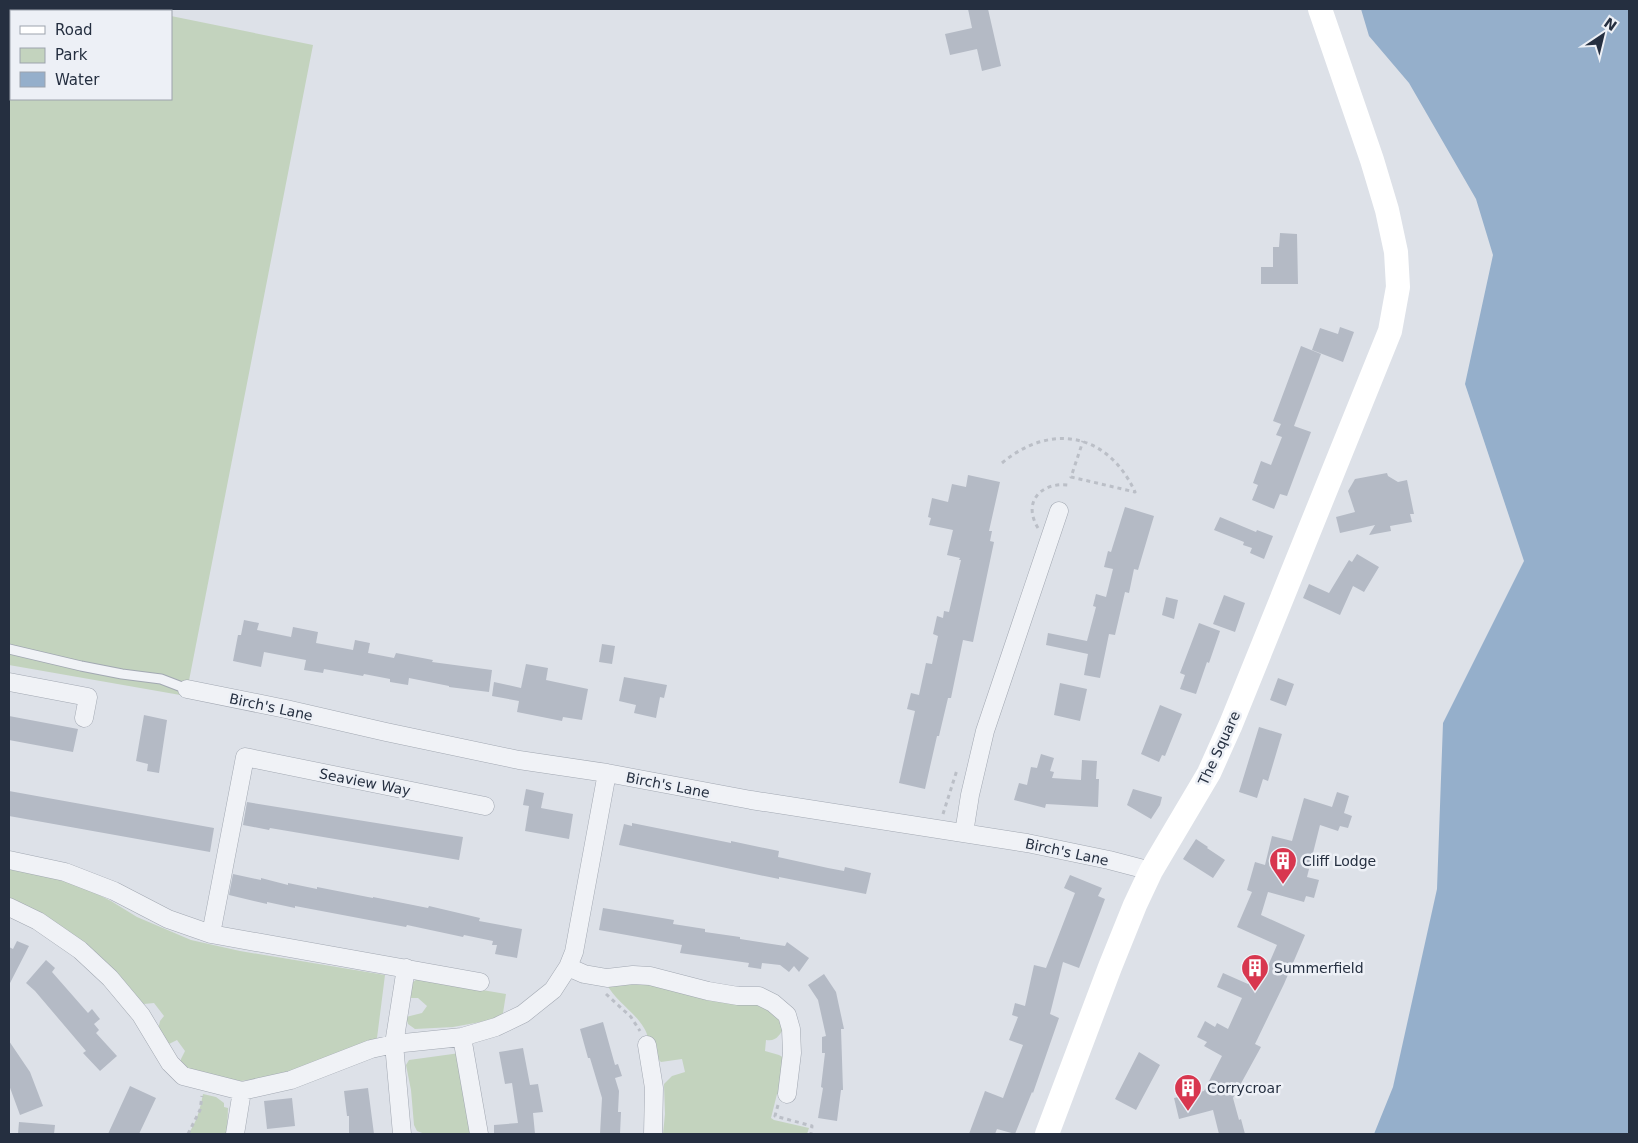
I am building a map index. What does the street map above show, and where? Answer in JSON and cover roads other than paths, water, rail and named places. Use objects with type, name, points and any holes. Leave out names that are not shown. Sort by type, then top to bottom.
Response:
[{"type":"main road","name":"The Square","points":[[1047,1134],[1113,958],[1135,905],[1150,871],[1209,773],[1231,724],[1390,331],[1398,287],[1396,252],[1387,210],[1372,160],[1320,9]]},
{"type":"street","points":[[964,833],[970,795],[985,732],[1059,511]]},
{"type":"street","points":[[9,682],[88,697],[84,718]]},
{"type":"street","name":"Birch's Lane","points":[[187,689],[519,760],[607,773],[751,800],[1027,843],[1150,871]]},
{"type":"street","name":"Seaview Way","points":[[211,934],[245,757],[485,806]]},
{"type":"street","points":[[9,907],[38,921],[80,950],[110,978],[142,1015],[170,1063],[182,1076],[242,1091],[292,1080],[371,1049],[394,1044],[462,1037],[496,1028],[523,1014],[553,990],[568,967],[574,952],[607,773]]},
{"type":"street","points":[[9,860],[65,872],[114,891],[168,918],[211,934],[480,982]]},
{"type":"street","points":[[568,967],[584,974],[607,978],[633,975],[650,976],[708,991],[738,996],[759,996],[773,1003],[787,1015],[791,1029],[792,1053],[787,1094]]},
{"type":"street","points":[[402,1134],[394,1044],[406,968]]},
{"type":"street","points":[[462,1037],[479,1134]]},
{"type":"street","points":[[647,1046],[654,1088],[653,1134]]},
{"type":"street","points":[[236,1134],[242,1091]]},
{"type":"lane","points":[[9,649],[80,666],[161,679],[187,689]]},
{"type":"water","points":[[1361,9],[1629,9],[1629,1134],[1374,1134],[1393,1087],[1437,889],[1443,723],[1524,561],[1465,384],[1493,255],[1476,199],[1409,83],[1369,36]]},
{"type":"place","name":"Cliff Lodge","points":[[1283,885]]},
{"type":"place","name":"Summerfield","points":[[1255,992]]},
{"type":"place","name":"Corrycroar","points":[[1188,1112]]}]
